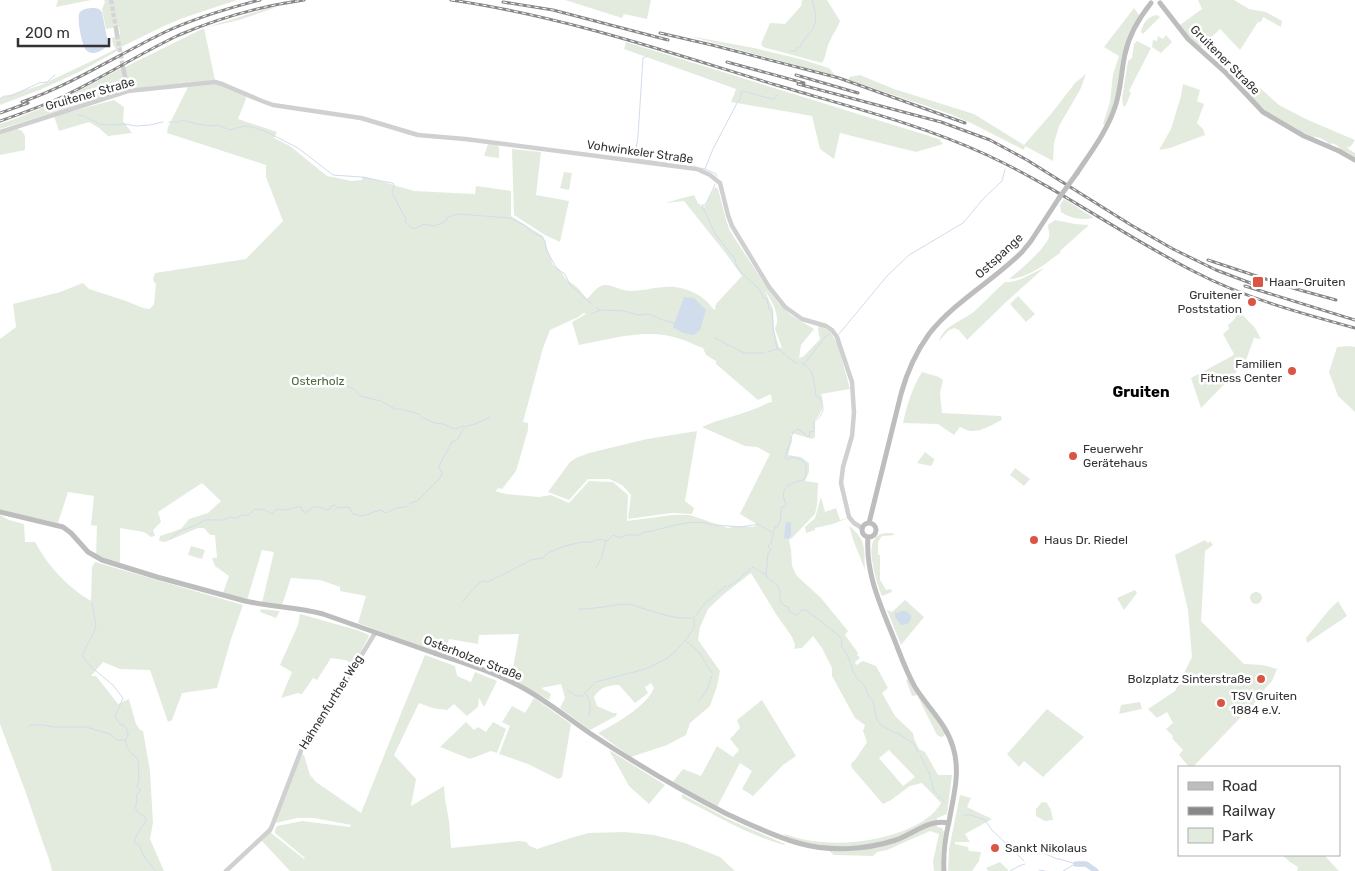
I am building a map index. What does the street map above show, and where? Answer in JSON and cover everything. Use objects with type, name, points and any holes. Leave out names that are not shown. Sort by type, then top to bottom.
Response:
[{"type":"main road","points":[[1150,2],[1155,5],[1160,1]]},
{"type":"main road","name":"Gruitener Straße","points":[[1160,1],[1188,39],[1226,73],[1258,108],[1268,116],[1355,160]]},
{"type":"main road","name":"Ostspange","points":[[869,523],[906,376],[916,355],[930,334],[945,317],[1022,252],[1103,134],[1112,116],[1119,93],[1127,46],[1135,27],[1150,2]]},
{"type":"main road","name":"Osterholzer Straße","points":[[0,512],[63,527],[93,556],[124,567],[245,601],[317,613],[475,667],[513,683],[540,699],[630,760],[668,783],[734,817],[801,844],[827,848],[873,846],[897,840],[934,823],[948,823]]},
{"type":"main road","points":[[869,523],[874,525],[875,531],[873,535],[868,537],[863,534],[862,528],[865,524],[869,523]]},
{"type":"main road","points":[[868,537],[869,567],[874,587],[915,687],[940,720],[948,735],[956,760],[957,774],[948,823],[944,871]]},
{"type":"street","points":[[116,28],[117,35]]},
{"type":"street","points":[[123,68],[128,92]]},
{"type":"street","name":"Gruitener Straße","points":[[0,132],[128,92],[215,82],[273,105],[361,118]]},
{"type":"street","name":"Vohwinkeler Straße","points":[[361,118],[418,136],[465,139],[696,169],[715,178],[721,187],[732,226],[778,298],[796,316],[826,326],[837,337],[852,382],[854,413],[852,436],[843,467],[841,483],[849,517],[862,528]]},
{"type":"street","name":"Hahnenfurther Weg","points":[[226,871],[270,830],[302,748],[329,709],[375,632]]},
{"type":"green space","points":[[58,0],[91,0],[56,7]]},
{"type":"green space","points":[[104,0],[237,0],[164,26],[123,46],[81,71],[42,89],[0,105],[0,98],[41,85],[116,49],[112,38],[120,34],[119,27],[106,29],[102,9]]},
{"type":"green space","points":[[565,0],[651,0],[647,19],[624,14],[622,18]]},
{"type":"green space","points":[[802,0],[827,0],[840,21],[830,40],[822,63],[763,47],[761,44],[770,23],[785,24],[801,6]]},
{"type":"green space","points":[[1198,0],[1234,0],[1249,9],[1266,12],[1282,21],[1281,27],[1263,17],[1240,50],[1220,29],[1200,48],[1180,25],[1202,9]]},
{"type":"green space","points":[[277,7],[239,20],[204,28],[268,8]]},
{"type":"green space","points":[[1134,8],[1139,15],[1130,32],[1114,105],[1105,125],[1103,124],[1110,102],[1113,74],[1119,56],[1104,47]]},
{"type":"green space","points":[[1156,15],[1160,17],[1143,34],[1141,32],[1144,23],[1150,17]]},
{"type":"green space","points":[[204,28],[215,80],[131,89],[125,67]]},
{"type":"green space","points":[[1166,35],[1172,42],[1161,53],[1152,47],[1153,40],[1157,41],[1158,36],[1163,39]]},
{"type":"green space","points":[[689,36],[800,59],[829,68],[836,76]]},
{"type":"green space","points":[[1137,41],[1151,48],[1129,91],[1131,93],[1125,107],[1122,99],[1128,61],[1132,58],[1134,44]]},
{"type":"green space","points":[[626,42],[939,139],[943,144],[916,152],[840,133],[834,159],[820,149],[812,116],[731,102],[736,89],[624,49]]},
{"type":"green space","points":[[122,68],[125,88],[123,91],[0,129],[0,124],[47,106]]},
{"type":"green space","points":[[1086,74],[1080,90],[1059,126],[1054,143],[1053,161],[1025,146],[1024,150],[950,114],[849,80],[849,77],[860,75],[894,89],[974,114],[1024,145],[1075,83]]},
{"type":"green space","points":[[1250,79],[1279,105],[1355,140],[1347,148],[1355,153],[1355,157],[1338,146],[1332,143],[1330,145],[1322,139],[1312,137],[1267,112],[1243,89]]},
{"type":"green space","name":"Osterholz","points":[[215,84],[247,96],[238,119],[277,132],[274,138],[290,146],[327,176],[352,181],[362,180],[363,176],[414,191],[475,194],[476,186],[511,191],[511,216],[543,236],[553,265],[587,299],[602,285],[631,291],[678,287],[697,294],[715,310],[716,304],[742,276],[684,201],[665,203],[694,195],[698,203],[704,208],[715,187],[718,189],[730,231],[769,291],[791,315],[814,329],[801,345],[799,358],[796,359],[797,359],[804,356],[820,339],[819,325],[830,331],[838,345],[850,389],[821,394],[823,405],[815,420],[815,437],[812,439],[791,434],[792,441],[788,455],[801,457],[809,463],[809,472],[805,481],[818,483],[815,514],[789,540],[792,566],[797,576],[821,598],[848,631],[845,635],[860,658],[855,662],[856,665],[863,661],[876,666],[888,688],[882,693],[895,716],[913,733],[919,749],[925,752],[938,775],[952,775],[947,814],[937,818],[937,827],[942,828],[944,832],[941,855],[942,871],[934,871],[933,861],[939,834],[930,831],[887,850],[877,852],[873,856],[834,855],[822,845],[801,842],[786,837],[784,834],[803,839],[836,843],[870,840],[887,836],[920,823],[932,814],[941,803],[922,783],[910,786],[883,804],[852,768],[851,764],[867,742],[863,731],[865,725],[855,718],[832,676],[832,668],[822,648],[813,636],[802,648],[794,649],[795,645],[792,637],[751,573],[708,609],[700,627],[698,640],[720,671],[710,706],[690,723],[686,735],[667,745],[631,757],[598,733],[613,725],[644,702],[654,688],[651,683],[645,687],[648,693],[635,703],[619,685],[608,686],[599,691],[594,697],[597,706],[617,713],[616,716],[590,730],[560,708],[565,698],[561,684],[541,688],[551,694],[549,700],[511,679],[519,634],[479,635],[478,644],[449,639],[444,655],[358,623],[366,596],[340,591],[340,587],[320,580],[291,578],[282,605],[262,603],[274,552],[262,550],[247,600],[223,593],[229,576],[215,566],[212,558],[217,558],[215,535],[210,535],[204,528],[198,528],[165,542],[159,541],[160,536],[181,529],[189,519],[208,513],[221,501],[202,483],[158,512],[161,522],[153,530],[155,536],[151,537],[144,532],[120,528],[120,564],[96,555],[97,526],[91,525],[94,496],[68,492],[58,523],[0,510],[0,339],[16,327],[13,304],[60,292],[83,283],[89,289],[150,309],[154,304],[156,284],[153,279],[155,273],[246,259],[283,221],[266,177],[266,165],[167,133],[168,127],[188,87]],"holes":[[[765,291],[775,310],[777,318],[775,329],[782,348],[779,347],[774,330],[773,309]],[[584,313],[586,314],[572,322],[579,345],[641,334],[666,335],[703,348],[706,355],[716,361],[716,364],[758,400],[771,394],[772,402],[702,427],[745,446],[757,447],[770,454],[740,514],[755,523],[754,527],[738,526],[728,528],[690,515],[672,515],[627,521],[628,495],[613,482],[589,481],[569,503],[551,495],[539,497],[495,491],[499,488],[502,489],[516,471],[528,430],[528,423],[523,422],[543,348],[550,330]],[[889,750],[915,777],[903,786],[879,758]]]},
{"type":"green space","points":[[1183,84],[1200,90],[1197,101],[1204,104],[1197,123],[1203,129],[1205,135],[1170,148],[1159,150],[1171,129]]},
{"type":"green space","points":[[114,100],[124,107],[123,121],[132,133],[108,136],[89,122],[59,131],[54,116]]},
{"type":"green space","points":[[17,129],[22,131],[25,136],[25,150],[0,155],[0,133]]},
{"type":"green space","points":[[488,144],[499,147],[499,158],[484,156]]},
{"type":"green space","points":[[512,149],[541,152],[536,195],[569,201],[560,242],[545,235],[514,215]]},
{"type":"green space","points":[[564,172],[572,173],[569,190],[560,188]]},
{"type":"green space","points":[[1064,199],[1094,218],[1077,218],[1061,212],[1060,205]]},
{"type":"green space","points":[[1055,220],[1089,225],[1061,252],[1043,265],[1023,276],[1009,279],[1031,260],[1047,242],[1049,237],[1048,225]]},
{"type":"green space","points":[[1044,268],[967,340],[959,330],[954,328],[948,331],[939,341],[950,326],[972,313],[1005,282],[1020,279]]},
{"type":"green space","points":[[1018,296],[1035,314],[1026,322],[1010,304]]},
{"type":"green space","points":[[1237,309],[1255,328],[1261,339],[1254,338],[1245,363],[1201,408],[1191,378],[1234,354],[1223,334],[1229,329],[1228,325],[1236,317]]},
{"type":"green space","points":[[1337,347],[1355,347],[1355,412],[1338,396],[1329,372]]},
{"type":"green space","points":[[922,372],[943,380],[940,393],[942,413],[1001,416],[1002,420],[975,431],[968,431],[960,427],[954,435],[938,424],[903,423],[910,397]]},
{"type":"green space","points":[[697,431],[685,501],[694,508],[692,514],[671,513],[628,519],[631,495],[622,485],[609,479],[588,479],[569,500],[548,492],[570,462],[576,458],[647,439]]},
{"type":"green space","points":[[925,452],[934,459],[931,466],[917,463]]},
{"type":"green space","points":[[1015,468],[1030,479],[1024,486],[1010,475]]},
{"type":"green space","points":[[821,497],[825,512],[836,508],[840,520],[848,518],[815,528],[815,530],[806,533],[805,527],[815,518]]},
{"type":"green space","points":[[0,515],[9,520],[24,524],[25,542],[35,542],[59,575],[91,601],[92,567],[95,562],[243,605],[217,688],[182,693],[172,720],[168,722],[150,670],[120,669],[103,662],[91,676],[96,676],[118,704],[129,699],[136,724],[143,731],[150,771],[153,823],[150,839],[164,871],[52,871],[26,793],[0,724]]},
{"type":"green space","points":[[849,526],[862,541],[865,570],[854,542]]},
{"type":"green space","points":[[892,533],[895,535],[882,536],[878,542],[880,580],[886,590],[891,589],[892,592],[882,596],[873,566],[873,542],[878,536]]},
{"type":"green space","points":[[1205,540],[1208,543],[1210,541],[1213,545],[1205,551],[1201,621],[1244,664],[1263,665],[1277,669],[1272,681],[1264,690],[1265,692],[1194,766],[1188,766],[1179,755],[1183,750],[1166,729],[1173,723],[1167,712],[1157,718],[1148,709],[1175,691],[1192,657],[1188,610],[1175,555]]},
{"type":"green space","points":[[191,546],[205,550],[202,559],[188,555]]},
{"type":"green space","points":[[1135,590],[1137,593],[1124,610],[1117,598]]},
{"type":"green space","points":[[1256,592],[1262,598],[1256,604],[1250,598]]},
{"type":"green space","points":[[905,600],[924,617],[901,645],[887,610],[892,612]]},
{"type":"green space","points":[[1338,601],[1347,616],[1307,643],[1306,638]]},
{"type":"green space","points":[[261,609],[280,611],[276,618],[260,612]]},
{"type":"green space","points":[[300,614],[369,635],[354,664],[345,660],[331,658],[317,680],[313,678],[302,694],[298,693],[281,698],[292,672],[280,665],[298,625]]},
{"type":"green space","points":[[425,655],[455,666],[457,676],[471,682],[475,672],[497,681],[484,707],[479,698],[478,707],[467,716],[454,704],[447,710],[432,708],[419,703],[394,755],[416,779],[411,806],[444,786],[451,848],[519,841],[526,842],[537,849],[589,833],[625,832],[654,835],[685,843],[720,857],[735,871],[290,871],[261,840],[270,832],[304,859],[275,833],[277,826],[302,821],[350,827],[351,825],[314,818],[297,818],[276,823],[275,821],[301,754],[304,755],[310,775],[316,782],[361,813]]},
{"type":"green space","points":[[908,679],[945,732],[944,736],[937,735],[917,695],[912,696],[906,680]]},
{"type":"green space","points":[[534,698],[571,724],[562,777],[558,779],[528,764],[499,754],[510,726],[502,722],[512,706],[525,713]]},
{"type":"green space","points":[[762,700],[796,756],[783,765],[753,796],[742,789],[752,771],[740,763],[717,807],[672,783],[683,769],[701,776],[717,746],[733,757],[739,750],[730,739],[740,728],[737,720]]},
{"type":"green space","points":[[1140,702],[1142,709],[1119,714],[1121,705]]},
{"type":"green space","points":[[1047,709],[1084,737],[1043,777],[1024,761],[1019,767],[1007,754]]},
{"type":"green space","points":[[466,722],[474,730],[478,727],[486,732],[493,722],[506,729],[497,753],[491,751],[470,759],[440,747]]},
{"type":"green space","points":[[609,750],[665,785],[649,804],[629,786]]},
{"type":"green space","points":[[682,794],[730,820],[785,844],[771,841],[732,824],[682,798]]},
{"type":"green space","points":[[960,795],[971,798],[967,807],[992,819],[965,834],[970,842],[955,842],[955,844],[968,847],[969,851],[981,852],[979,861],[972,871],[948,871],[949,849]]},
{"type":"green space","points":[[1042,802],[1047,803],[1053,820],[1045,821],[1036,816],[1036,809]]},
{"type":"green space","points":[[1283,856],[1325,856],[1339,871],[1297,871],[1298,867]]},
{"type":"green space","points":[[1000,862],[1008,871],[988,871],[986,868]]},
{"type":"water","points":[[95,8],[102,12],[108,43],[102,50],[92,53],[86,50],[83,43],[79,15],[83,10]]},
{"type":"water","points":[[684,297],[694,298],[706,310],[700,330],[694,335],[683,333],[673,327]]},
{"type":"water","points":[[786,522],[791,522],[791,535],[788,539],[784,538]]},
{"type":"water","points":[[906,611],[911,615],[911,620],[908,624],[901,625],[896,618],[895,612]]},
{"type":"waterway","points":[[790,51],[795,51],[800,47],[814,26],[815,14],[812,0]]},
{"type":"waterway","points":[[647,56],[643,58],[635,157],[666,163]]},
{"type":"waterway","points":[[0,99],[39,83],[47,82],[55,75]]},
{"type":"waterway","points":[[717,176],[705,169],[713,149],[740,99],[741,92],[772,99],[777,95]]},
{"type":"waterway","points":[[78,115],[107,125],[125,124],[136,126],[163,122]]},
{"type":"waterway","points":[[169,122],[182,120],[197,124],[218,125],[230,130],[244,126],[252,127],[267,132],[298,148],[333,175],[361,177],[392,183],[394,184],[392,193],[406,219],[405,222],[415,229],[425,224],[434,226],[445,222],[448,217],[458,214],[510,218],[542,237],[557,269],[565,274],[570,285],[592,304]]},
{"type":"waterway","points":[[700,168],[705,169]]},
{"type":"waterway","points":[[839,334],[887,276],[909,255],[963,223],[984,198],[1002,181],[1005,169]]},
{"type":"waterway","points":[[715,184],[705,205],[702,205],[715,234],[735,259],[740,271],[758,288],[763,298],[767,299],[769,309],[772,311],[777,349],[797,363]]},
{"type":"waterway","points":[[596,307],[600,310],[624,311],[638,315],[648,314],[674,323]]},
{"type":"waterway","points":[[591,314],[600,310]]},
{"type":"waterway","points":[[804,364],[826,336],[830,334]]},
{"type":"waterway","points":[[715,338],[744,353],[764,353]]},
{"type":"waterway","points":[[767,352],[777,349]]},
{"type":"waterway","points":[[801,363],[806,365],[811,372],[816,396],[820,398],[823,411],[814,422],[814,431],[809,432],[810,435],[808,437],[798,429],[793,432],[785,458],[787,460],[792,457],[802,460],[806,466],[806,476],[803,480],[790,485],[784,490],[786,506],[782,507],[778,526],[775,527],[771,543],[768,546],[771,550],[768,553],[766,576],[778,587],[780,602],[788,607],[789,611],[797,615],[802,610],[807,610],[840,637],[842,641],[841,646],[847,655],[854,673],[873,701],[880,724],[913,743],[918,752]]},
{"type":"waterway","points":[[341,383],[354,389],[360,396],[381,401],[395,409],[419,414],[434,423],[443,424],[455,429],[465,426]]},
{"type":"waterway","points":[[170,539],[180,531],[197,525],[204,520],[236,518],[248,515],[255,509],[265,510],[272,514],[277,509],[284,510],[301,507],[303,512],[307,512],[313,507],[320,507],[325,510],[335,505],[338,508],[350,508],[353,514],[363,516],[380,510],[386,513],[396,508],[406,507],[410,503],[417,501],[441,477],[442,473],[439,467],[441,462],[452,442],[457,440],[462,431],[467,426],[490,417]]},
{"type":"waterway","points":[[463,601],[483,581],[487,582],[531,560],[543,558],[548,553],[565,546],[592,542],[598,539],[607,541],[613,535],[619,538],[626,535],[639,535],[644,532],[679,524],[696,522],[712,525]]},
{"type":"waterway","points":[[757,524],[761,526]]},
{"type":"waterway","points":[[714,525],[741,527],[754,525]]},
{"type":"waterway","points":[[763,527],[773,533]]},
{"type":"waterway","points":[[596,568],[601,559],[606,541]]},
{"type":"waterway","points":[[728,587],[753,567],[766,575]]},
{"type":"waterway","points":[[567,690],[576,696],[582,696],[596,682],[645,669],[666,659],[674,653],[694,628],[694,618],[704,604],[726,586]]},
{"type":"waterway","points":[[92,603],[96,625],[82,655],[91,667],[113,685],[123,698],[115,717],[120,724],[125,726],[128,733],[128,737],[125,740],[127,746],[138,759],[139,780],[137,787],[141,790],[136,796],[136,808],[137,812],[146,817],[145,823],[138,832],[134,842],[139,845],[145,858],[156,871]]},
{"type":"waterway","points":[[579,609],[629,604],[672,617],[693,618]]},
{"type":"waterway","points":[[686,641],[699,652],[712,673]]},
{"type":"waterway","points":[[698,702],[707,690],[712,676]]},
{"type":"waterway","points":[[585,693],[590,704],[589,716]]},
{"type":"waterway","points":[[28,727],[31,725],[86,727],[110,734],[117,740],[125,740]]},
{"type":"waterway","points":[[920,755],[930,775],[934,791],[945,802]]},
{"type":"waterway","points":[[963,815],[971,815],[985,820],[991,829],[1024,861]]},
{"type":"waterway","points":[[1034,853],[1043,853],[1076,864]]},
{"type":"waterway","points":[[1010,871],[1025,864]]},
{"type":"waterway","points":[[1063,871],[1075,864]]},
{"type":"waterway","points":[[1076,864],[1086,864],[1096,871]]},
{"type":"waterway","points":[[1039,870],[1045,871]]},
{"type":"tunnel","points":[[111,0],[116,28]]},
{"type":"tunnel","points":[[117,35],[123,67]]},
{"type":"railway","points":[[22,102],[74,79],[171,29],[208,15],[260,0]]},
{"type":"railway","points":[[0,121],[60,98],[165,42],[194,29],[256,9],[304,0]]},
{"type":"railway","points":[[451,0],[533,15],[615,36],[883,116],[936,134],[1014,168],[1169,258],[1233,290],[1314,317],[1355,328]]},
{"type":"railway","points":[[503,2],[553,10],[668,40]]},
{"type":"railway","points":[[660,33],[839,78],[965,123]]},
{"type":"railway","points":[[727,62],[804,83]]},
{"type":"railway","points":[[796,75],[858,93]]},
{"type":"railway","points":[[798,84],[941,122],[990,140],[1027,160],[1173,249],[1216,270],[1253,284]]},
{"type":"railway","points":[[0,113],[28,103]]},
{"type":"railway","points":[[1208,260],[1336,300]]},
{"type":"railway","points":[[1245,286],[1355,320]]},
{"type":"place","name":"Haan-Gruiten","points":[[1258,282]]},
{"type":"place","name":"Gruitener Poststation","points":[[1252,302]]},
{"type":"place","name":"Familien Fitness Center","points":[[1292,371]]},
{"type":"place","name":"Feuerwehr Gerätehaus","points":[[1073,456]]},
{"type":"place","name":"Haus Dr. Riedel","points":[[1034,540]]},
{"type":"place","name":"Bolzplatz Sinterstraße","points":[[1261,679]]},
{"type":"place","name":"TSV Gruiten 1884 e.V.","points":[[1221,703]]},
{"type":"place","name":"Sankt Nikolaus","points":[[995,848]]},
{"type":"district","name":"Gruiten","points":[[1141,392]]}]
